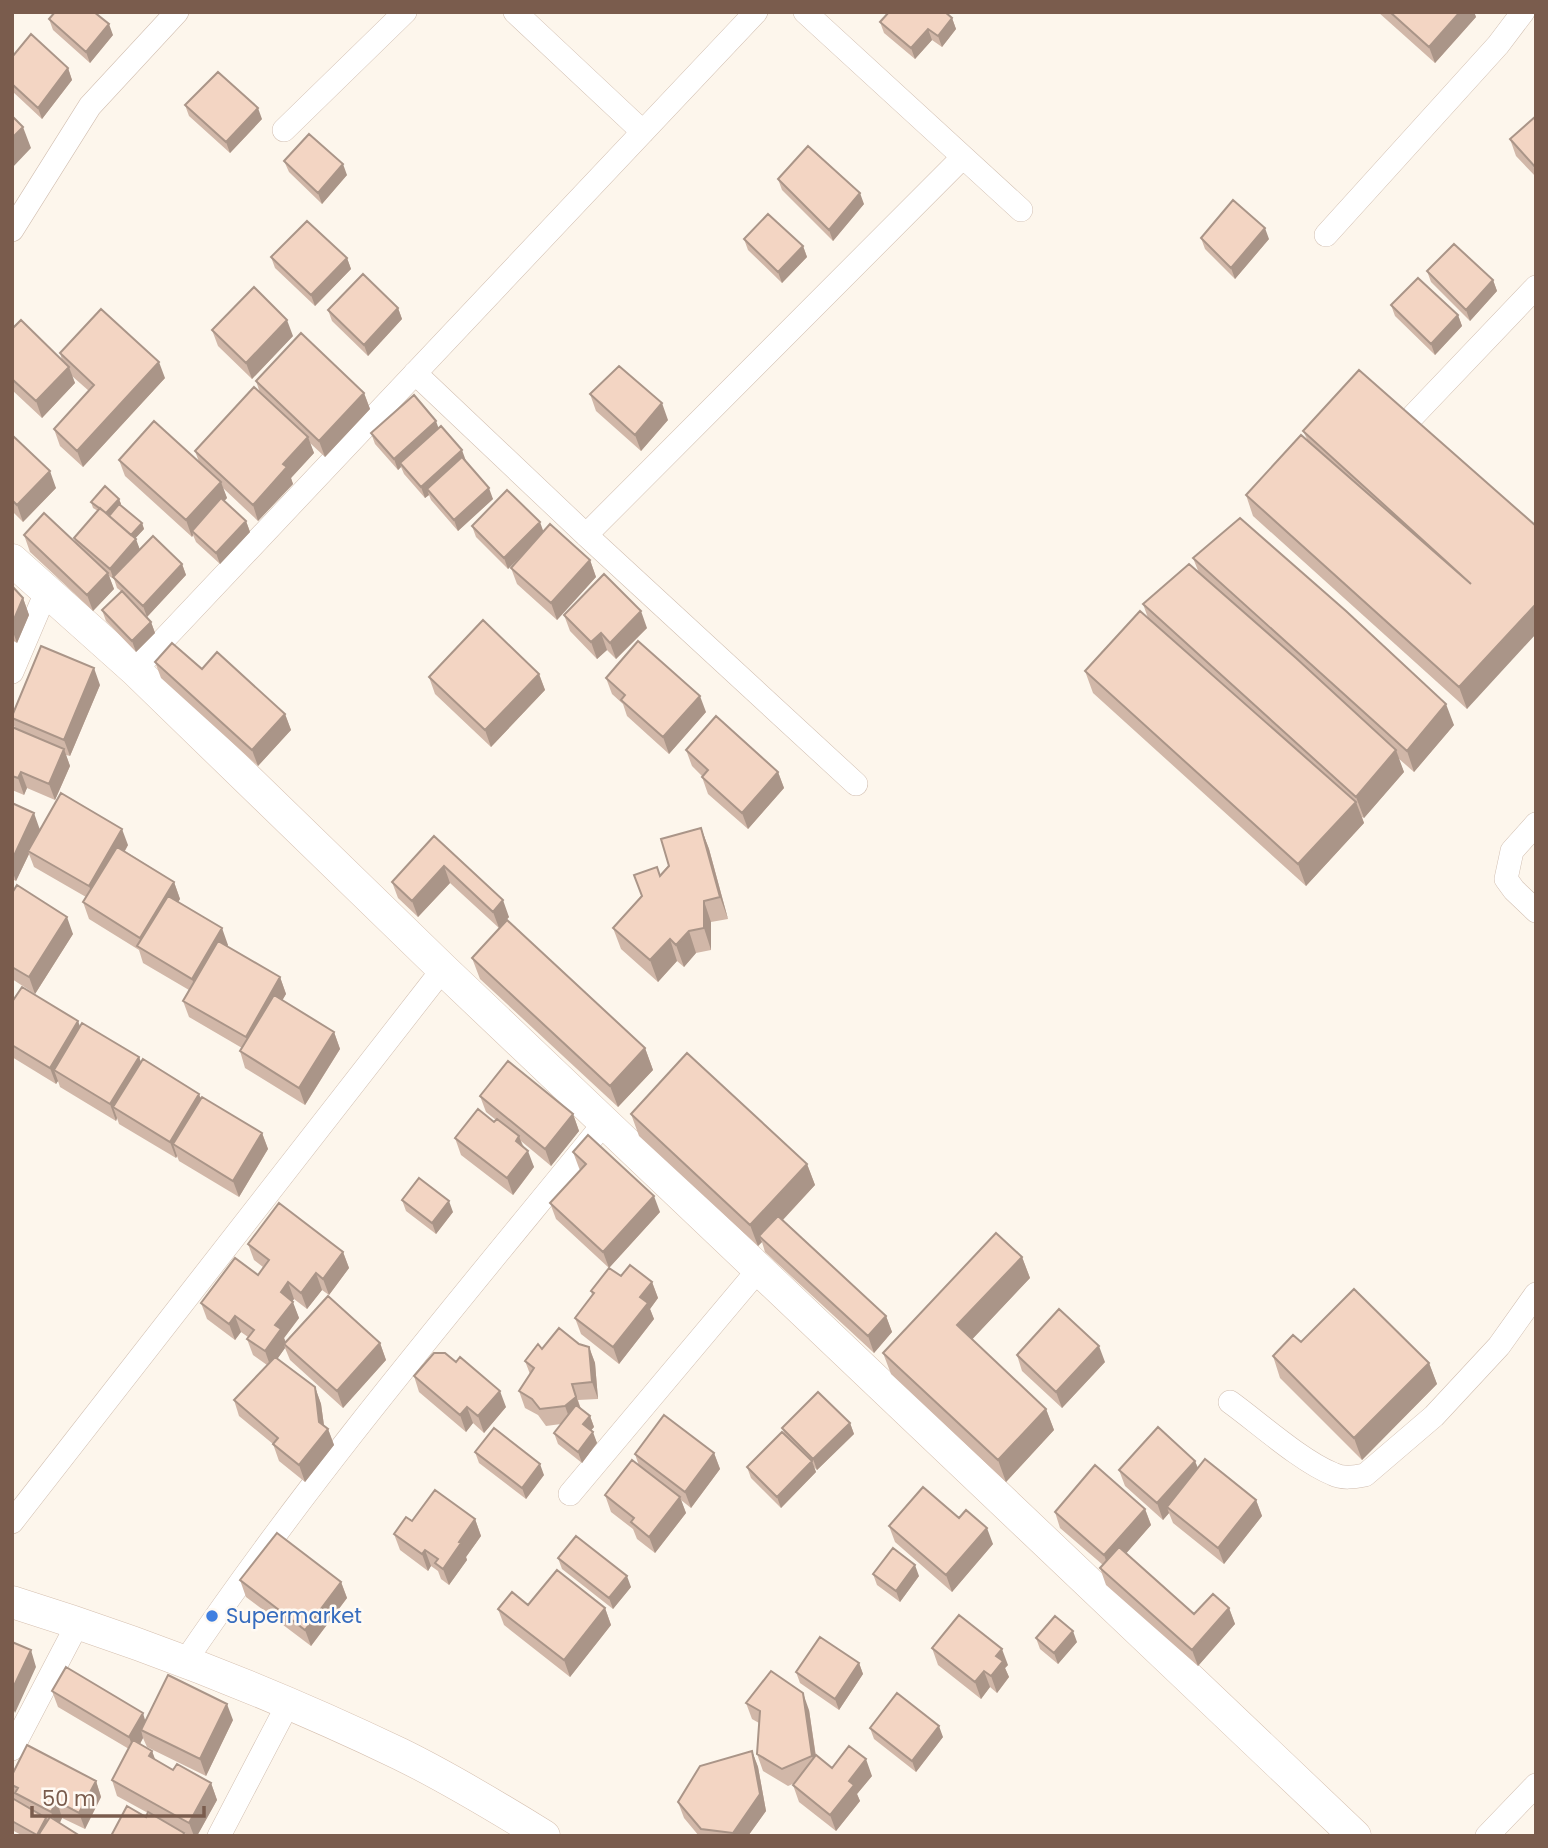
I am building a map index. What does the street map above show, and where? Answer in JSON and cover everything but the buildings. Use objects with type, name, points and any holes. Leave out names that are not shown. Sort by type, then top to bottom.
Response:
[{"type":"main road","points":[[12,559],[135,670],[443,969],[1355,1836]]},
{"type":"main road","points":[[12,1602],[79,1623],[288,1704],[401,1755],[544,1836]]},
{"type":"street","points":[[12,230],[90,106],[177,12]]},
{"type":"street","points":[[284,130],[405,12]]},
{"type":"street","points":[[515,12],[643,132]]},
{"type":"street","points":[[135,670],[756,12]]},
{"type":"street","points":[[805,12],[1021,210]]},
{"type":"street","points":[[1326,235],[1498,46],[1523,12]]},
{"type":"street","points":[[586,535],[963,157]]},
{"type":"street","points":[[1414,415],[1536,287]]},
{"type":"street","points":[[415,373],[856,784]]},
{"type":"street","points":[[12,672],[47,590]]},
{"type":"street","points":[[1536,824],[1512,851],[1506,879],[1536,911]]},
{"type":"street","points":[[12,1522],[443,969]]},
{"type":"street","points":[[184,1662],[239,1582],[323,1470],[605,1122]]},
{"type":"street","points":[[570,1494],[759,1269]]},
{"type":"street","points":[[1230,1402],[1304,1457],[1334,1475],[1351,1478],[1364,1475],[1434,1416],[1499,1346],[1536,1294]]},
{"type":"street","points":[[12,1749],[79,1623]]},
{"type":"street","points":[[219,1836],[288,1704]]},
{"type":"street","points":[[1487,1836],[1536,1785]]},
{"type":"place","name":"Supermarket","points":[[212,1616]]}]
